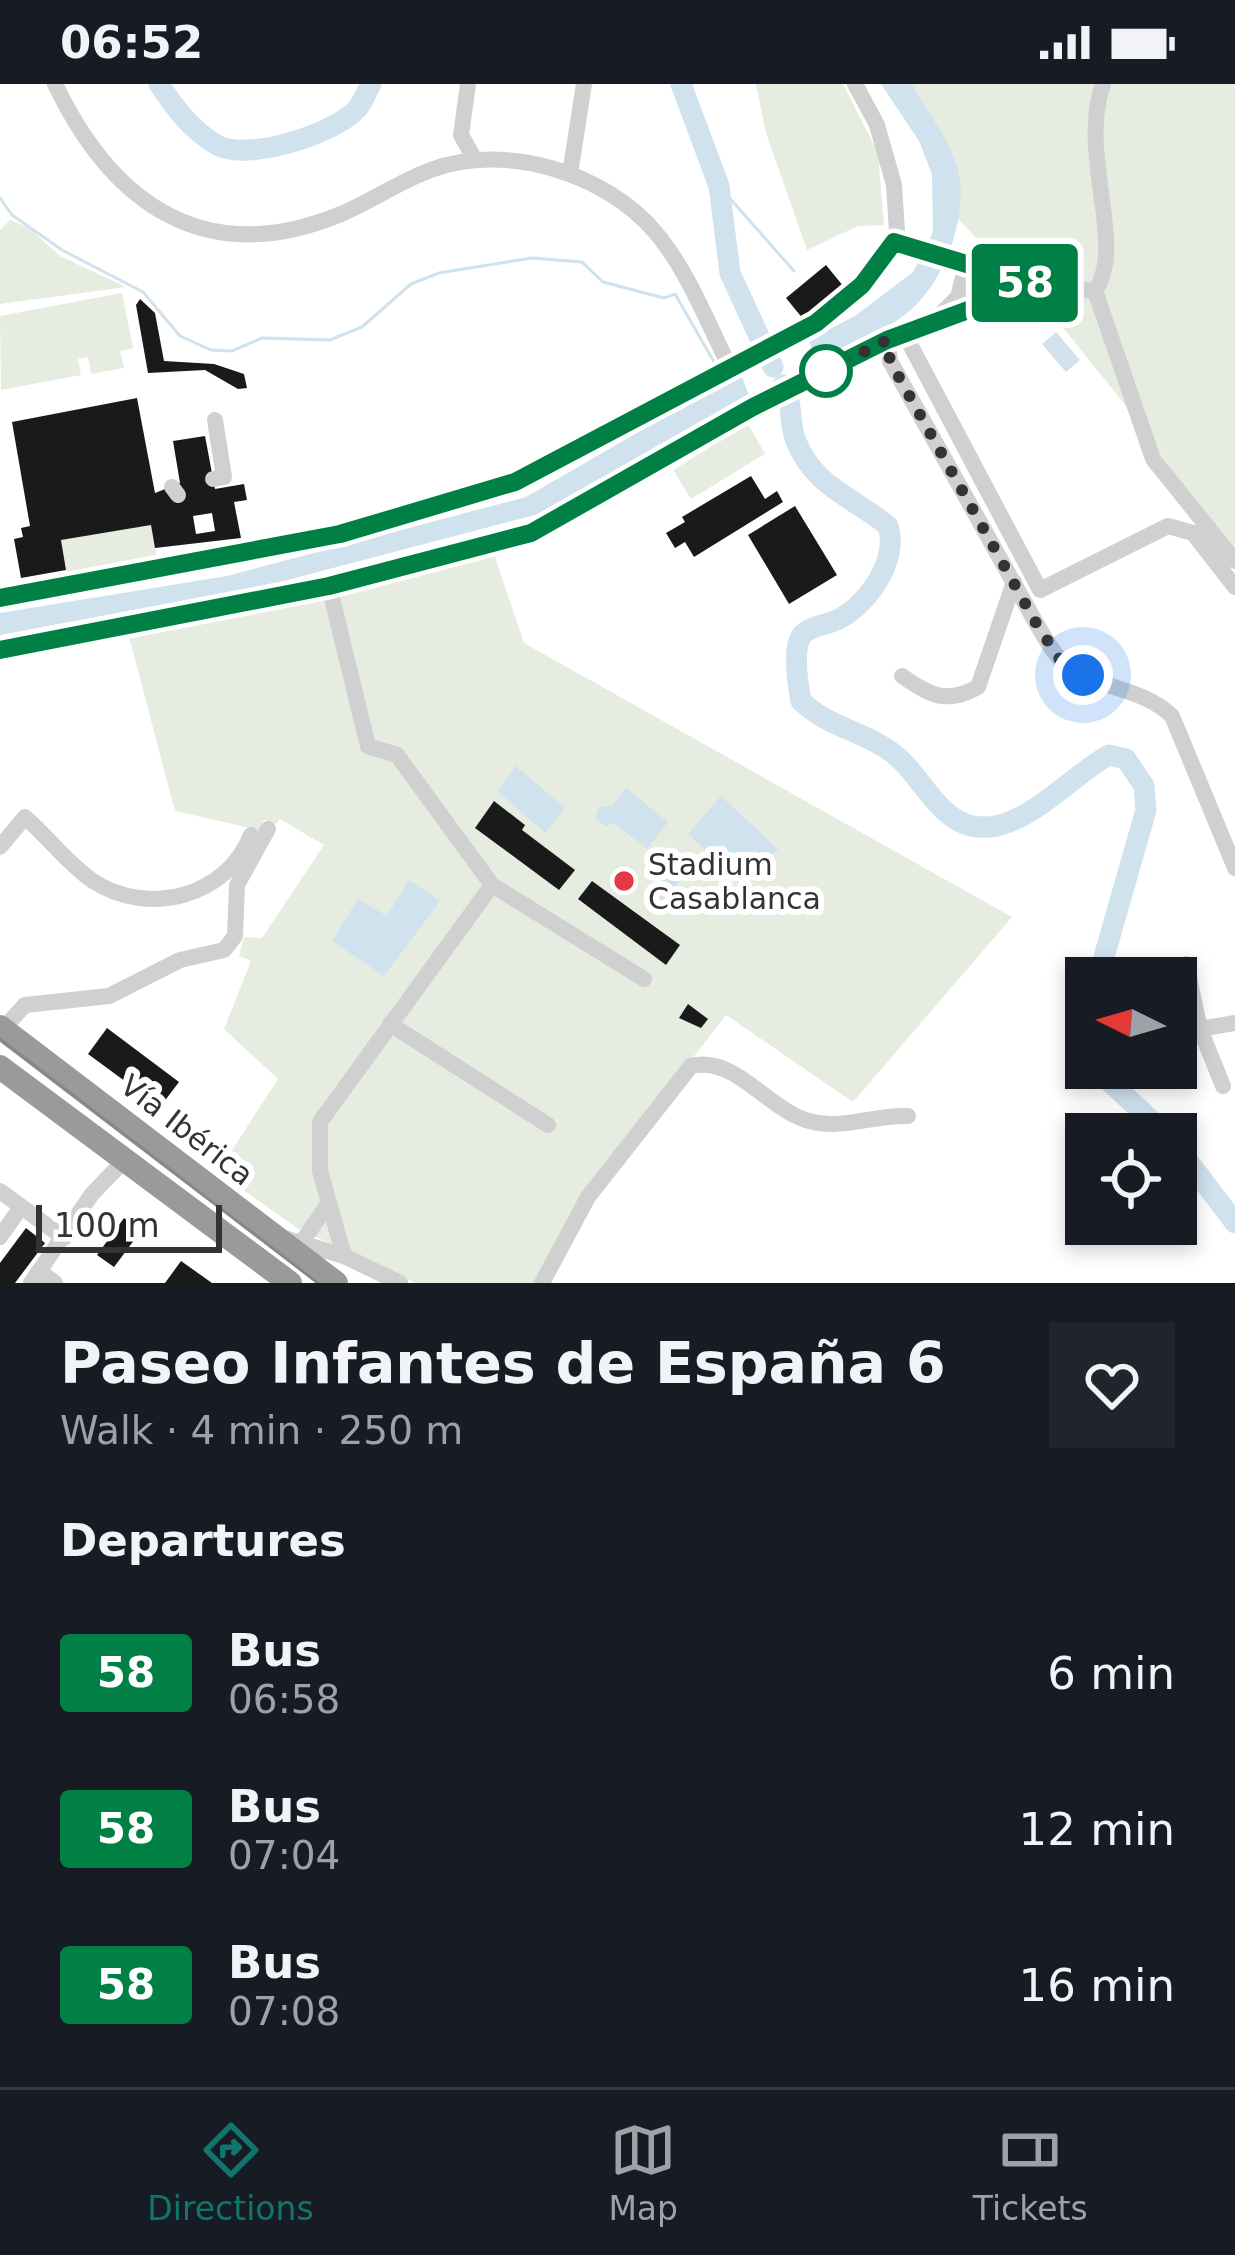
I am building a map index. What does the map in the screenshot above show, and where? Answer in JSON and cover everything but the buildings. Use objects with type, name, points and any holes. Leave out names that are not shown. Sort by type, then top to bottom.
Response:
[{"type":"highway","name":"Vía Ibérica","points":[[1,1028],[336,1283]]},
{"type":"highway","name":"Vía Ibérica","points":[[0,1067],[120,1163],[290,1283]]},
{"type":"street","points":[[55,84],[101,165],[146,206],[178,223],[213,231],[278,233],[339,215],[474,158],[570,174],[616,198],[658,235],[732,365]]},
{"type":"street","points":[[454,164],[468,84]]},
{"type":"street","points":[[570,174],[584,84]]},
{"type":"street","points":[[0,598],[289,545],[478,496],[515,482],[802,330],[858,290],[894,242],[897,208],[887,154],[855,84]]},
{"type":"street","points":[[1103,84],[1093,155],[1108,247],[1106,272],[1095,291],[1153,459],[1235,561]]},
{"type":"street","points":[[461,135],[474,158]]},
{"type":"street","points":[[894,242],[1036,285],[1095,291]]},
{"type":"street","points":[[927,324],[958,297],[960,263]]},
{"type":"street","points":[[0,650],[329,586],[543,529],[753,407],[896,336],[1036,285]]},
{"type":"street","points":[[896,336],[890,361],[1061,661],[1083,675],[1154,698],[1172,716],[1235,868]]},
{"type":"street","points":[[896,336],[1040,590],[1168,526],[1193,533],[1235,587]]},
{"type":"street","points":[[213,478],[224,477],[214,420]]},
{"type":"street","points":[[902,676],[932,696],[955,700],[978,687],[1015,582]]},
{"type":"street","points":[[329,586],[368,746],[398,754],[492,885],[644,980]]},
{"type":"street","points":[[0,847],[25,818],[95,883],[141,898],[194,892],[234,878]]},
{"type":"street","points":[[1,1028],[26,1005],[110,996],[180,960],[224,950],[235,936],[234,878],[260,832]]},
{"type":"street","points":[[344,1256],[317,1155],[320,1122],[492,885]]},
{"type":"street","points":[[1197,1015],[1223,1086]]},
{"type":"street","points":[[1200,1029],[1235,1023]]},
{"type":"street","points":[[390,1024],[548,1125]]},
{"type":"street","points":[[542,1283],[588,1197],[692,1066],[723,1068],[800,1119],[849,1125],[908,1116]]},
{"type":"street","points":[[120,1163],[122,1117]]},
{"type":"street","points":[[55,1283],[35,1277],[120,1163],[140,1149],[177,1162]]},
{"type":"street","points":[[0,1191],[64,1238]]},
{"type":"street","points":[[302,1242],[328,1204]]},
{"type":"street","points":[[0,1237],[22,1207]]},
{"type":"street","points":[[275,1235],[344,1256],[378,1277],[400,1283]]},
{"type":"shaded area","points":[[756,84],[843,84],[878,153],[884,225],[858,226],[807,250],[766,133]]},
{"type":"shaded area","points":[[912,84],[1235,84],[1235,561],[1134,416],[1061,325],[956,217],[956,164]]},
{"type":"shaded area","points":[[10,220],[29,228],[60,256],[126,287],[0,304],[0,230]]},
{"type":"shaded area","points":[[122,293],[133,348],[120,351],[124,368],[91,374],[88,357],[78,359],[81,375],[1,390],[0,316]]},
{"type":"shaded area","points":[[748,424],[765,454],[691,499],[673,470]]},
{"type":"shaded area","points":[[151,525],[158,563],[68,579],[61,540]]},
{"type":"shaded area","name":"Stadium Casablanca","points":[[492,548],[524,643],[1012,917],[853,1102],[726,1015],[587,1195],[538,1283],[415,1283],[297,1228],[218,1172],[278,1079],[224,1029],[251,961],[239,956],[244,937],[262,938],[324,845],[280,819],[276,824],[264,820],[259,830],[175,811],[128,633]]},
{"type":"water","points":[[881,84],[912,84],[953,156],[960,202],[953,241],[927,293],[869,339],[546,512],[276,583],[0,635],[0,613],[227,576],[526,497],[706,393],[855,316],[913,272],[933,232],[932,174],[919,141]]},
{"type":"water","points":[[1056,332],[1080,360],[1066,372],[1042,344]]},
{"type":"water","points":[[516,766],[565,808],[545,833],[497,791]]},
{"type":"water","points":[[626,788],[668,822],[647,849],[614,823],[606,826],[595,819],[599,807],[612,806]]},
{"type":"water","points":[[721,796],[778,849],[745,887],[688,834]]},
{"type":"water","points":[[668,866],[683,876],[665,901],[650,892]]},
{"type":"water","points":[[409,880],[440,901],[384,976],[332,941],[358,899],[387,916]]},
{"type":"pier","points":[[805,335],[823,369],[753,406],[739,369]]},
{"type":"waterway","points":[[159,84],[184,118],[208,139],[248,150],[290,143],[330,128],[357,109],[371,84]]},
{"type":"waterway","points":[[681,84],[719,186],[730,273],[773,367]]},
{"type":"waterway","points":[[719,186],[794,271]]},
{"type":"waterway","points":[[0,198],[12,215],[62,250],[143,292],[180,336],[211,350],[232,351],[262,338],[330,340],[362,327],[411,284],[439,273],[532,258],[582,262],[603,282],[664,298],[675,294],[714,362]]},
{"type":"waterway","points":[[783,385],[794,434],[813,470],[888,526],[890,539],[885,567],[860,604],[802,635],[796,657],[801,701],[822,717],[890,751],[947,813],[968,825],[989,827],[1011,821],[1109,755],[1126,759],[1144,786],[1146,810],[1104,957]]},
{"type":"waterway","points":[[1118,1089],[1143,1113]]},
{"type":"waterway","points":[[1197,1173],[1235,1223]]},
{"type":"tram line","points":[[0,1039],[318,1283]]},
{"type":"bus line","name":"58","points":[[0,598],[340,534],[515,482],[816,323],[862,285],[894,242],[1036,285],[887,340],[753,407],[592,503],[531,533],[329,586],[0,650]]},
{"type":"place","name":"Stadium Casablanca","points":[[624,881]]},
{"type":"route","points":[[826,371],[887,340],[890,361],[1036,623],[1061,661],[1083,675]]}]
